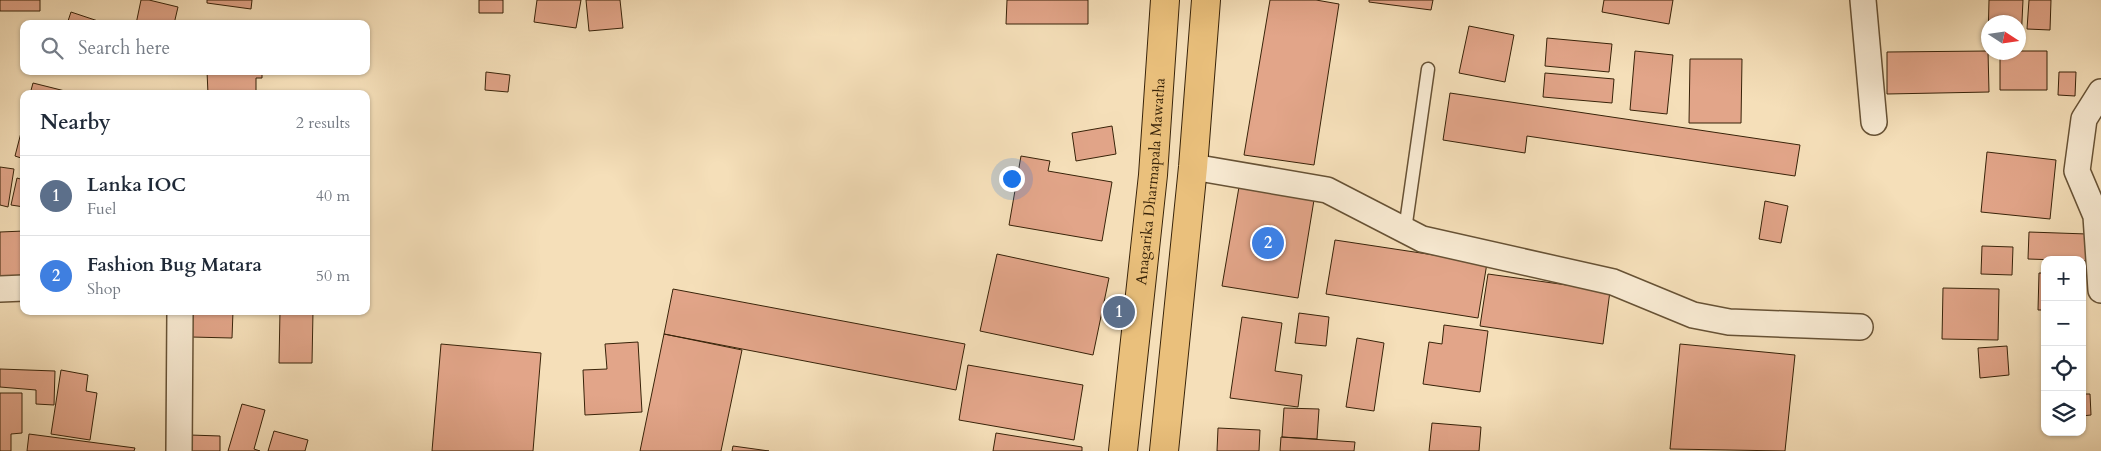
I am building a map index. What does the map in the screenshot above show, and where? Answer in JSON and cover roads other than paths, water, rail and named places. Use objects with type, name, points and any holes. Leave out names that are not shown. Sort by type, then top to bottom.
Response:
[{"type":"highway","name":"Anagarika Dharmapala Mawatha","points":[[1123,451],[1153,175],[1165,0]]},
{"type":"highway","points":[[1164,451],[1193,167],[1206,0]]},
{"type":"street","points":[[1863,0],[1874,122]]},
{"type":"street","points":[[2101,92],[2084,119],[2077,172],[2096,216],[2101,290]]},
{"type":"street","points":[[1193,167],[1327,190],[1422,238],[1613,282],[1693,315],[1729,322],[1860,327]]},
{"type":"street","points":[[0,289],[20,288]]},
{"type":"street","points":[[178,451],[180,315]]},
{"type":"lane","points":[[1405,230],[1428,69]]},
{"type":"place","name":"Fashion Bug Matara","points":[[1268,243]]},
{"type":"place","name":"Lanka IOC","points":[[1119,312]]}]
